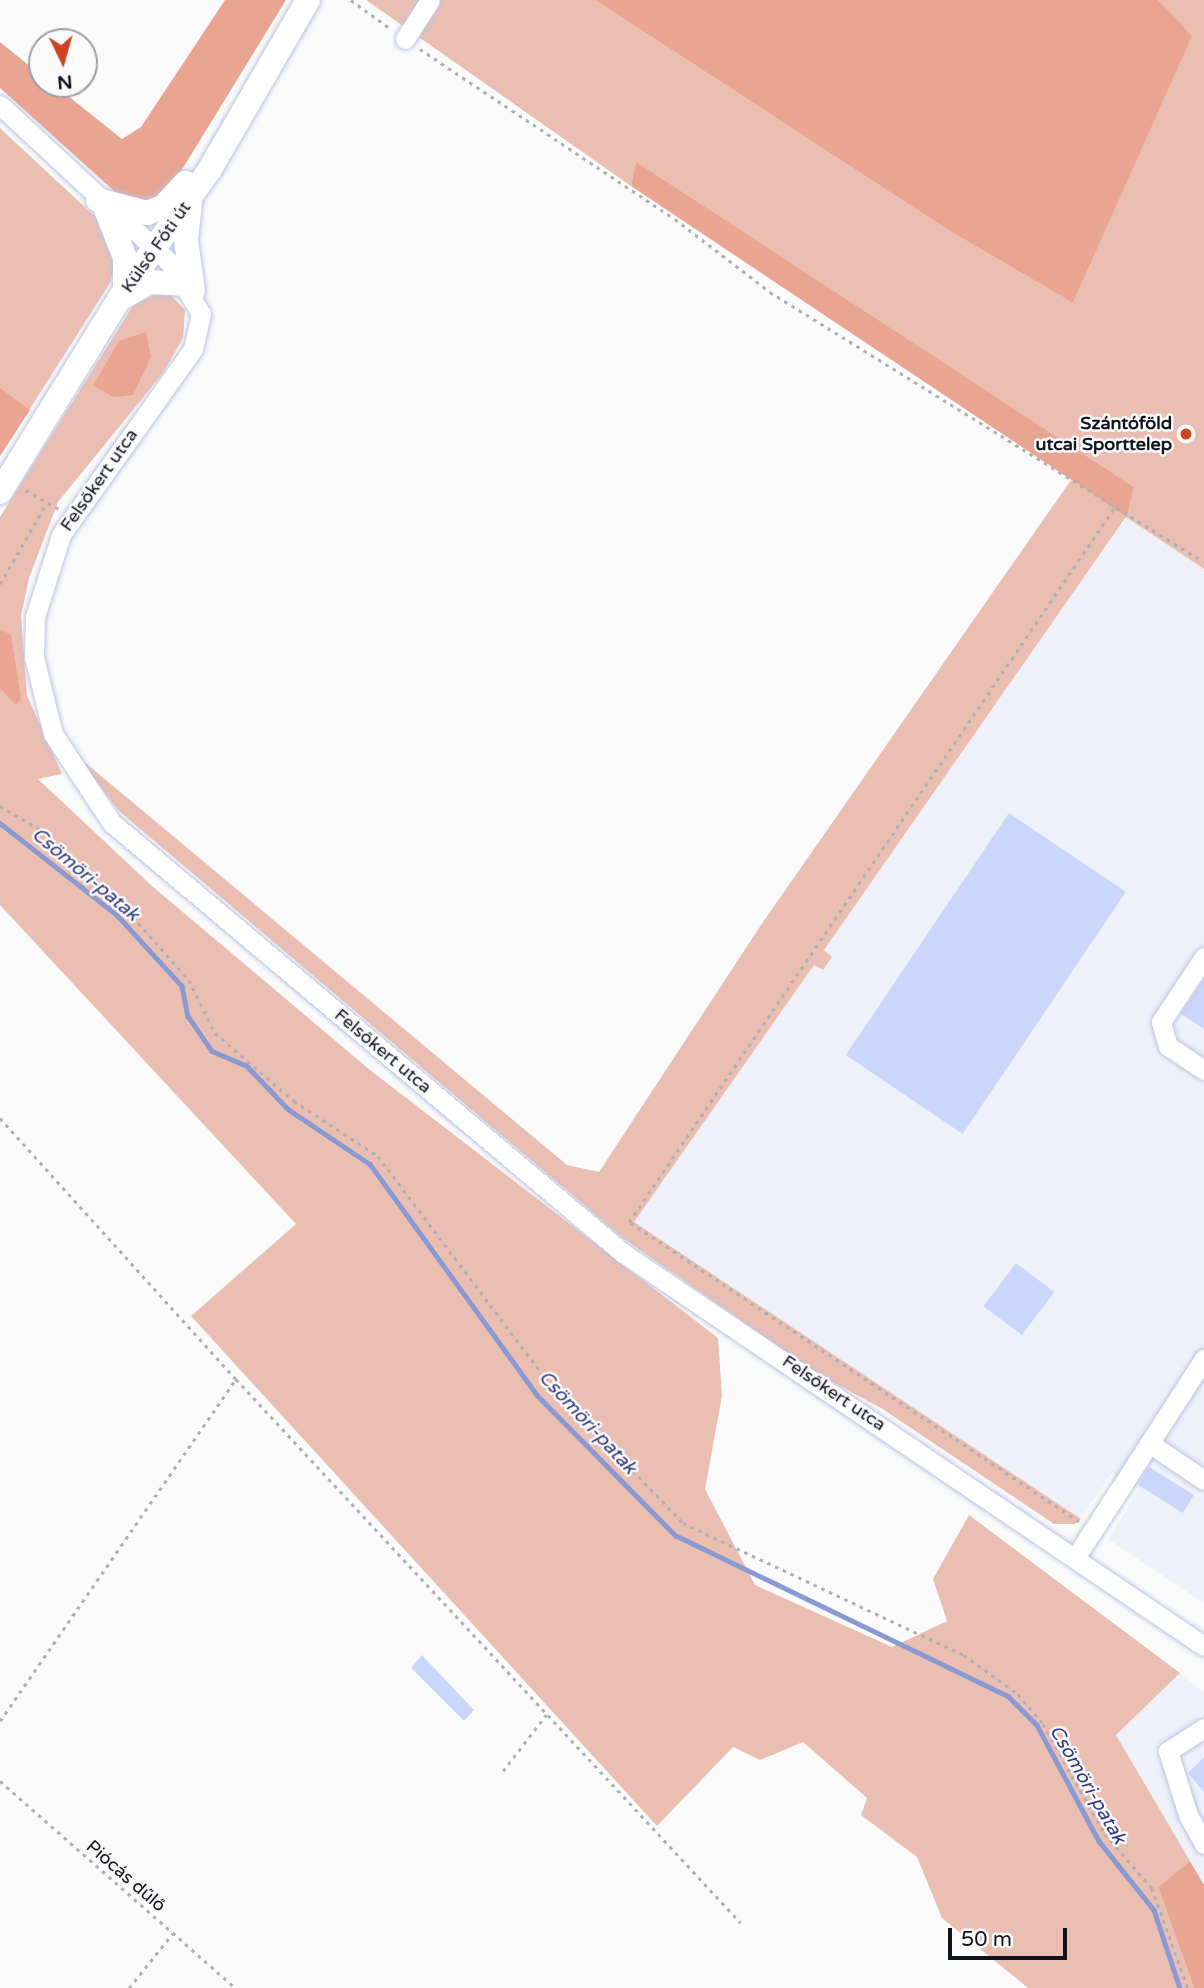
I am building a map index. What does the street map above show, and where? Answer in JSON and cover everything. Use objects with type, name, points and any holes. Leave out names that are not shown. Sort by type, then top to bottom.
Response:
[{"type":"main road","name":"Külső Fóti út","points":[[4,485],[121,296],[209,169],[308,0]]},
{"type":"main road","points":[[102,204],[156,211],[209,169]]},
{"type":"main road","points":[[121,296],[149,282],[190,288],[186,240],[190,199]]},
{"type":"main road","points":[[102,204],[125,258],[121,296]]},
{"type":"street","points":[[405,39],[430,0]]},
{"type":"street","points":[[0,105],[102,204],[154,248],[190,288]]},
{"type":"street","name":"Felsőkert utca","points":[[190,288],[201,322],[193,349],[72,516],[42,582],[34,657],[53,734],[111,823],[623,1252],[1077,1555],[1204,1646]]},
{"type":"street","points":[[1204,957],[1161,1022],[1168,1046],[1204,1070]]},
{"type":"street","points":[[1077,1555],[1204,1359]]},
{"type":"street","points":[[1149,1443],[1204,1480]]},
{"type":"street","points":[[1204,1728],[1168,1751],[1188,1815],[1204,1844]]},
{"type":"path","points":[[351,0],[675,219],[770,292],[1204,562]]},
{"type":"path","points":[[4,485],[72,516]]},
{"type":"path","points":[[0,584],[46,504]]},
{"type":"path","points":[[1091,1530],[629,1222],[1116,505]]},
{"type":"path","points":[[0,806],[43,831],[127,910],[189,979],[215,1033],[294,1101],[378,1156],[545,1378],[683,1523],[964,1655],[1018,1694],[1043,1724],[1105,1835],[1152,1888],[1188,1988]]},
{"type":"path","points":[[0,1118],[236,1379],[741,1923]]},
{"type":"path","points":[[0,1721],[236,1379]]},
{"type":"path","points":[[503,1771],[546,1715]]},
{"type":"path","name":"Piócás dűlő","points":[[0,1782],[236,1988]]},
{"type":"path","points":[[129,1988],[173,1933]]},
{"type":"shaded area","points":[[225,0],[286,0],[170,189],[156,201],[124,200],[0,88],[0,42],[28,65],[28,98],[71,98],[122,139],[141,127]]},
{"type":"shaded area","points":[[366,0],[595,0],[948,230],[1073,303],[1191,37],[1158,0],[1204,0],[1204,569],[1126,517],[824,950],[832,957],[823,970],[814,965],[634,1222],[1081,1519],[1075,1524],[1054,1524],[881,1408],[821,1376],[624,1239],[119,811],[76,755],[567,1165],[599,1172],[761,925],[1071,480],[1127,516],[1134,487],[636,163],[631,186]]},
{"type":"shaded area","points":[[595,0],[1158,0],[1192,36],[1073,303],[948,230]]},
{"type":"shaded area","points":[[0,128],[103,224],[116,262],[110,283],[0,456]]},
{"type":"shaded area","points":[[636,162],[1134,487],[1127,517],[631,186]]},
{"type":"shaded area","points":[[166,290],[185,310],[183,338],[163,373],[58,502],[29,578],[21,616],[27,695],[62,774],[38,779],[152,886],[370,1070],[718,1338],[722,1396],[705,1489],[755,1585],[892,1647],[947,1621],[933,1579],[969,1515],[1180,1673],[1116,1735],[1190,1861],[1158,1887],[1194,1988],[1028,1988],[942,1918],[917,1857],[861,1815],[867,1798],[803,1742],[760,1760],[733,1747],[657,1826],[191,1316],[296,1224],[0,905],[0,517],[134,304]]},
{"type":"shaded area","points":[[146,332],[151,357],[133,395],[114,397],[93,386],[119,341]]},
{"type":"shaded area","points":[[0,388],[30,410],[0,456]]},
{"type":"shaded area","points":[[1127,517],[1204,569],[1204,1603],[1108,1539],[1139,1489],[1112,1473],[1081,1519],[634,1222],[814,965],[823,970],[832,957],[824,950]]},
{"type":"shaded area","points":[[0,629],[11,635],[21,699],[16,705],[0,688]]},
{"type":"shaded area","points":[[1180,1673],[1204,1693],[1204,1885],[1116,1735]]},
{"type":"shaded area","points":[[1190,1861],[1204,1885],[1204,1988],[1194,1988],[1158,1887]]},
{"type":"building","points":[[1009,813],[1126,892],[963,1134],[846,1055]]},
{"type":"building","points":[[1204,979],[1204,1029],[1181,1014]]},
{"type":"building","points":[[1016,1263],[1054,1292],[1022,1335],[984,1306]]},
{"type":"building","points":[[1149,1467],[1194,1495],[1183,1513],[1138,1485]]},
{"type":"building","points":[[422,1655],[474,1710],[464,1721],[411,1668]]},
{"type":"building","points":[[1204,1757],[1204,1792],[1188,1773]]},
{"type":"waterway","name":"Csömöri-patak","points":[[0,823],[117,915],[182,986],[188,1016],[212,1051],[247,1066],[288,1109],[370,1164],[537,1395],[675,1535],[1008,1696],[1037,1725],[1099,1841],[1154,1910],[1180,1988]]},
{"type":"place","name":"Szántóföld utcai Sporttelep","points":[[1186,434]]}]
